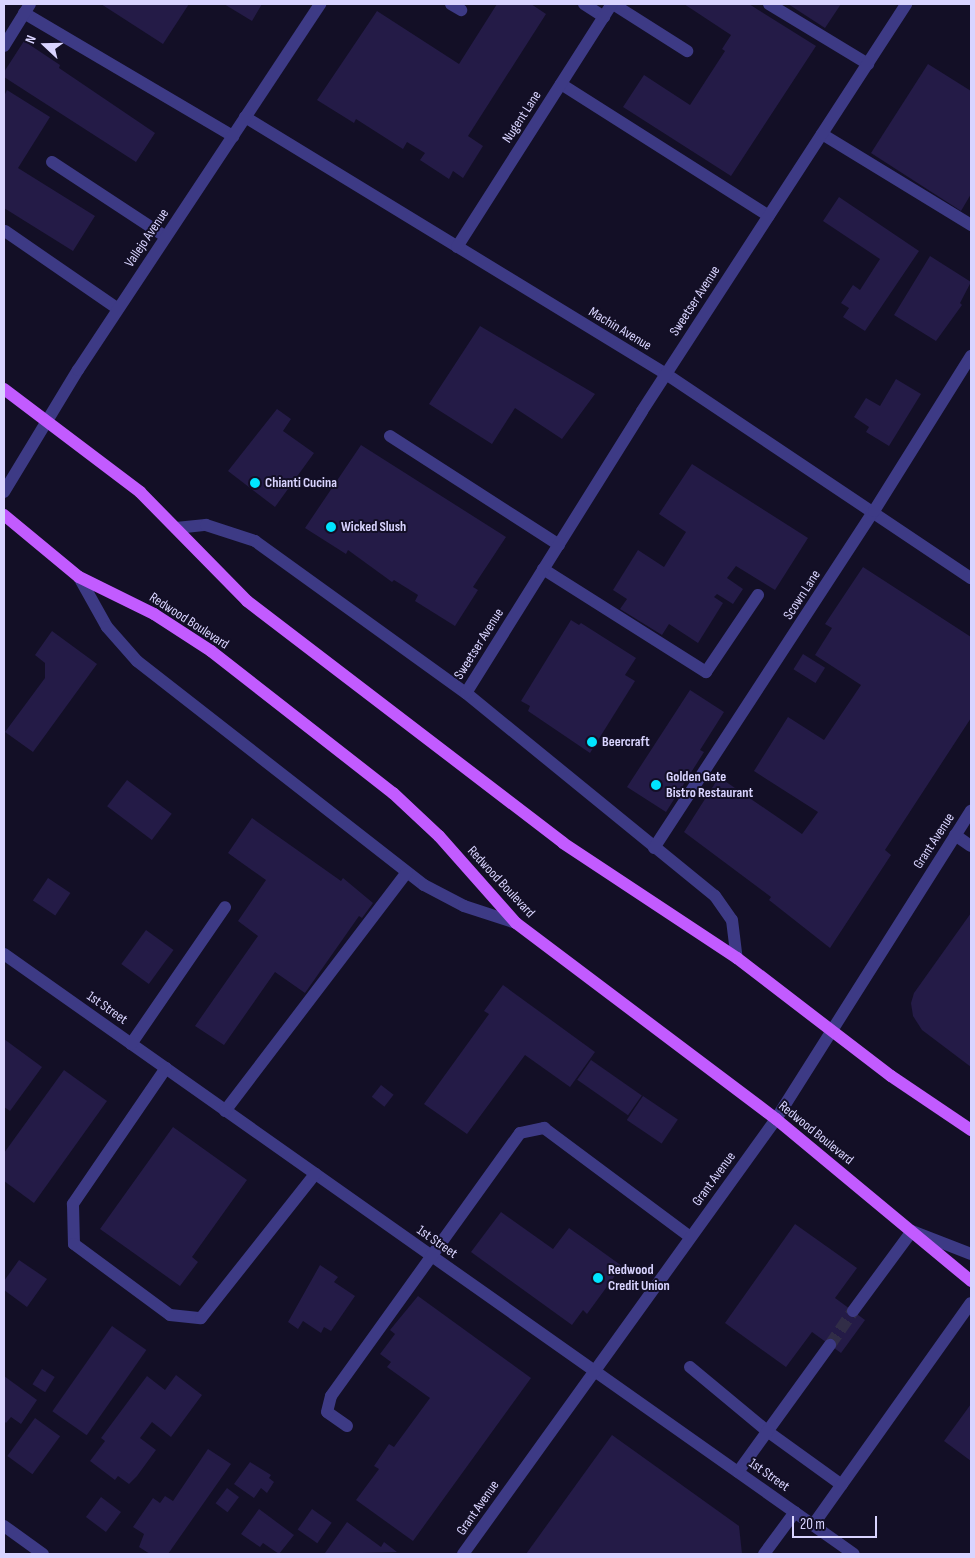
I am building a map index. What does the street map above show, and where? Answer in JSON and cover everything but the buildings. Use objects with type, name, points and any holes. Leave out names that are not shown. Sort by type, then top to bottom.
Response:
[{"type":"main road","points":[[4,389],[140,492],[247,601],[547,831],[738,958],[891,1076],[971,1130]]},
{"type":"main road","name":"Redwood Boulevard","points":[[4,515],[79,577],[154,614],[211,651],[393,793],[439,836],[516,923],[776,1118],[971,1281]]},
{"type":"street","name":"Vallejo Avenue","points":[[4,492],[118,309],[320,4]]},
{"type":"street","points":[[584,4],[604,16]]},
{"type":"street","points":[[613,4],[687,51]]},
{"type":"street","name":"Nugent Lane","points":[[457,247],[613,4]]},
{"type":"street","points":[[769,4],[868,64]]},
{"type":"street","name":"Sweetser Avenue","points":[[466,693],[666,374],[906,4]]},
{"type":"street","points":[[4,46],[27,8],[233,136]]},
{"type":"street","points":[[562,84],[769,216]]},
{"type":"street","name":"Machin Avenue","points":[[245,117],[666,374],[874,511],[971,578]]},
{"type":"street","points":[[822,134],[971,225]]},
{"type":"street","points":[[52,162],[166,237]]},
{"type":"street","points":[[5,231],[118,309]]},
{"type":"street","name":"Scown Lane","points":[[654,848],[874,511],[971,356]]},
{"type":"street","points":[[390,436],[559,544]]},
{"type":"street","points":[[176,528],[206,524],[255,541],[466,693],[714,896],[732,920],[738,958]]},
{"type":"street","points":[[543,569],[706,672],[758,595]]},
{"type":"street","points":[[79,577],[107,627],[137,661],[424,885],[464,906],[516,923]]},
{"type":"street","name":"Grant Avenue","points":[[463,1554],[776,1118],[971,810]]},
{"type":"street","points":[[955,835],[971,846]]},
{"type":"street","points":[[226,1111],[407,872]]},
{"type":"street","points":[[131,1044],[225,907]]},
{"type":"street","name":"1st Street","points":[[4,954],[854,1554]]},
{"type":"street","points":[[166,1068],[73,1204],[74,1244],[170,1314],[201,1318],[315,1174]]},
{"type":"street","points":[[347,1426],[327,1412],[331,1396],[520,1133],[544,1128],[690,1237]]},
{"type":"street","points":[[853,1311],[912,1231],[971,1254]]},
{"type":"street","points":[[813,1525],[971,1303]]},
{"type":"street","points":[[738,1472],[830,1345]]},
{"type":"street","points":[[690,1367],[768,1431],[842,1485]]},
{"type":"street","points":[[764,1554],[795,1512]]},
{"type":"street","points":[[4,1526],[43,1554]]},
{"type":"tunnel","points":[[830,1345],[853,1311]]},
{"type":"place","name":"Chianti Cucina","points":[[255,483]]},
{"type":"place","name":"Wicked Slush","points":[[331,527]]},
{"type":"place","name":"Beercraft","points":[[592,742]]},
{"type":"place","name":"Golden Gate Bistro Restaurant","points":[[656,785]]},
{"type":"place","name":"Redwood Credit Union","points":[[598,1278]]}]
